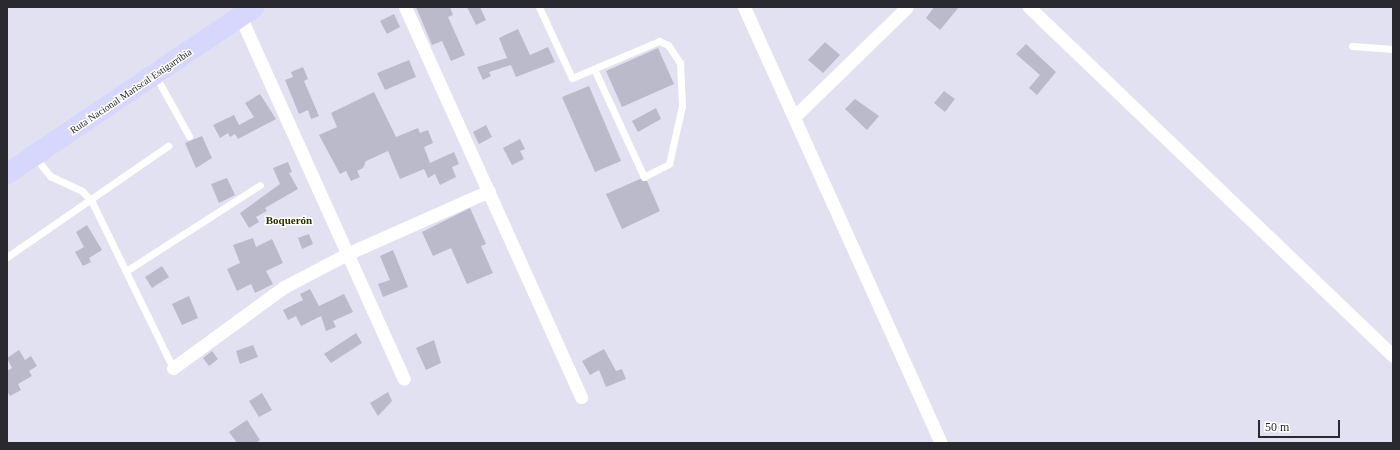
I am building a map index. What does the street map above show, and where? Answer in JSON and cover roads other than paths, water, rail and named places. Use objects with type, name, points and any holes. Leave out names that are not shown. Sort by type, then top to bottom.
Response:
[{"type":"main road","name":"Ruta Nacional Mariscal Estigarribia","points":[[7,173],[247,12]]},
{"type":"street","points":[[405,7],[581,397]]},
{"type":"street","points":[[744,7],[795,116],[940,443]]},
{"type":"street","points":[[795,116],[907,7]]},
{"type":"street","points":[[1029,7],[1393,356]]},
{"type":"street","points":[[247,12],[404,379]]},
{"type":"street","points":[[173,368],[284,287],[349,253],[489,191]]},
{"type":"lane","points":[[539,7],[572,78],[659,41],[668,45],[680,63],[682,106],[669,164],[644,177],[594,69]]},
{"type":"lane","points":[[1352,46],[1393,49]]},
{"type":"lane","points":[[155,75],[189,136]]},
{"type":"lane","points":[[7,257],[168,146]]},
{"type":"lane","points":[[33,155],[50,176],[82,191],[91,200],[173,368]]},
{"type":"lane","points":[[126,271],[260,185]]},
{"type":"district","name":"Boquerón","points":[[289,220]]}]
